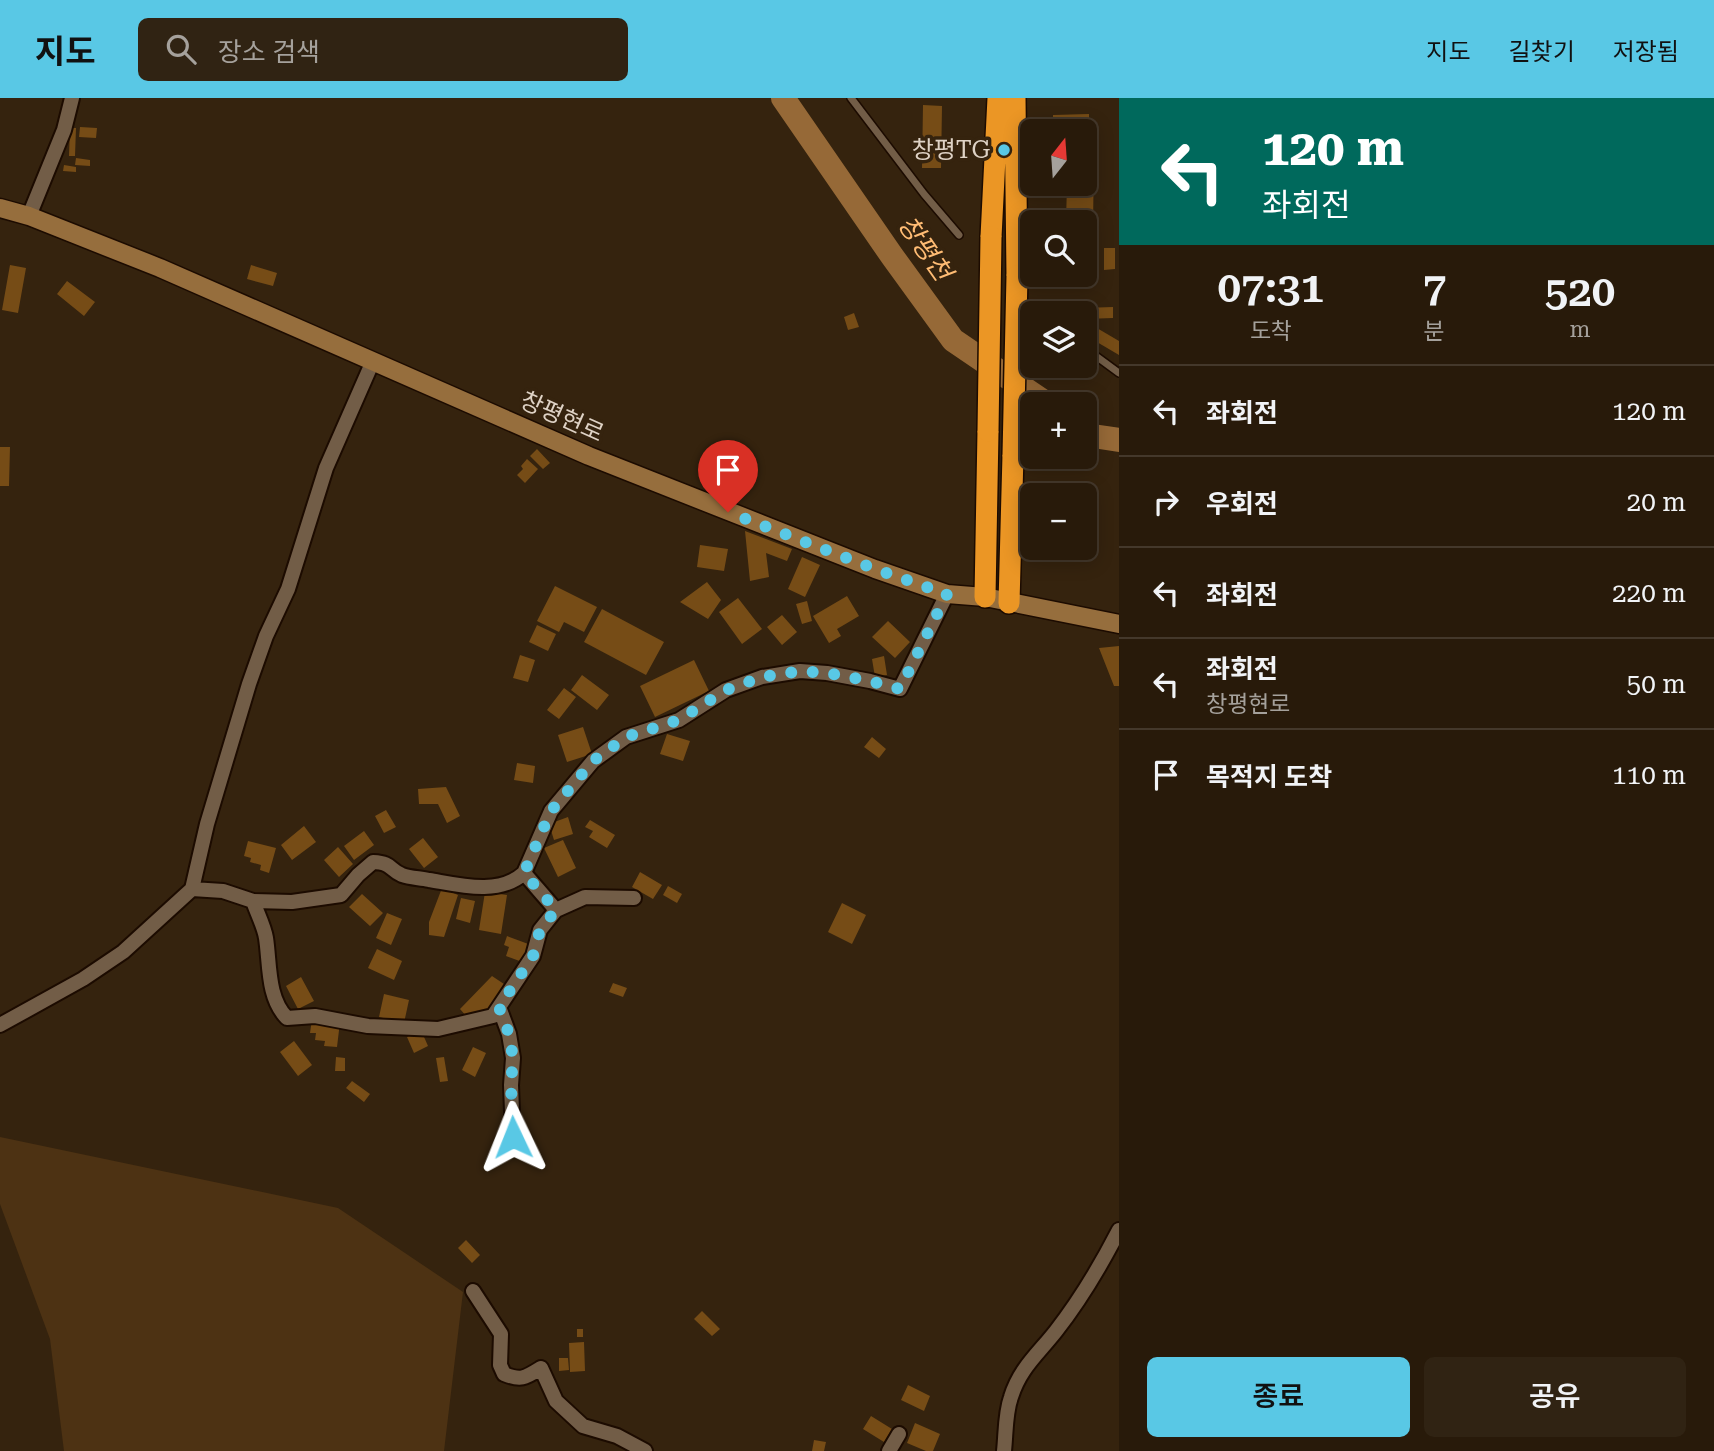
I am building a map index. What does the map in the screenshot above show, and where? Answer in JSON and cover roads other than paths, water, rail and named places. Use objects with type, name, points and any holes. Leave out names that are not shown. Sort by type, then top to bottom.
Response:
[{"type":"highway","points":[[985,597],[991,237],[999,98]]},
{"type":"highway","points":[[1009,603],[1017,276],[1015,98]]},
{"type":"main road","name":"창평현로","points":[[0,208],[29,216],[160,268],[589,456],[875,569],[947,594],[985,597],[1119,624]]},
{"type":"street","points":[[29,216],[64,130],[72,98]]},
{"type":"street","points":[[0,1025],[83,979],[123,952],[192,889],[206,824],[249,684],[266,636],[288,589],[326,468],[373,361]]},
{"type":"street","points":[[192,889],[223,891],[253,901],[292,902],[341,895],[373,862],[386,863],[400,874],[464,886],[488,887],[516,880],[524,873],[551,811],[593,761],[626,737],[679,720],[726,690],[762,677],[800,671],[827,673],[900,689],[947,594]]},
{"type":"street","points":[[524,873],[556,910]]},
{"type":"street","points":[[253,901],[265,935],[270,979],[279,1011],[286,1018],[315,1016],[368,1026],[438,1029],[492,1016],[533,956],[540,930],[556,910],[586,897],[634,898]]},
{"type":"street","points":[[499,1007],[509,1034],[513,1058],[513,1137]]},
{"type":"street","points":[[1004,1451],[1010,1399],[1019,1378],[1026,1365],[1056,1332],[1086,1288],[1119,1230]]},
{"type":"street","points":[[473,1291],[501,1334],[500,1365],[503,1374],[515,1379],[525,1378],[541,1368],[556,1401],[583,1426],[617,1436],[645,1451]]},
{"type":"street","points":[[889,1451],[899,1434]]},
{"type":"lane","points":[[851,98],[958,235]]},
{"type":"lane","points":[[1097,357],[1119,373]]},
{"type":"waterway","name":"창평천","points":[[783,98],[953,340],[1029,392]]},
{"type":"waterway","name":"창평천","points":[[1097,437],[1119,440]]},
{"type":"place","name":"창평TG","points":[[1004,150]]}]
